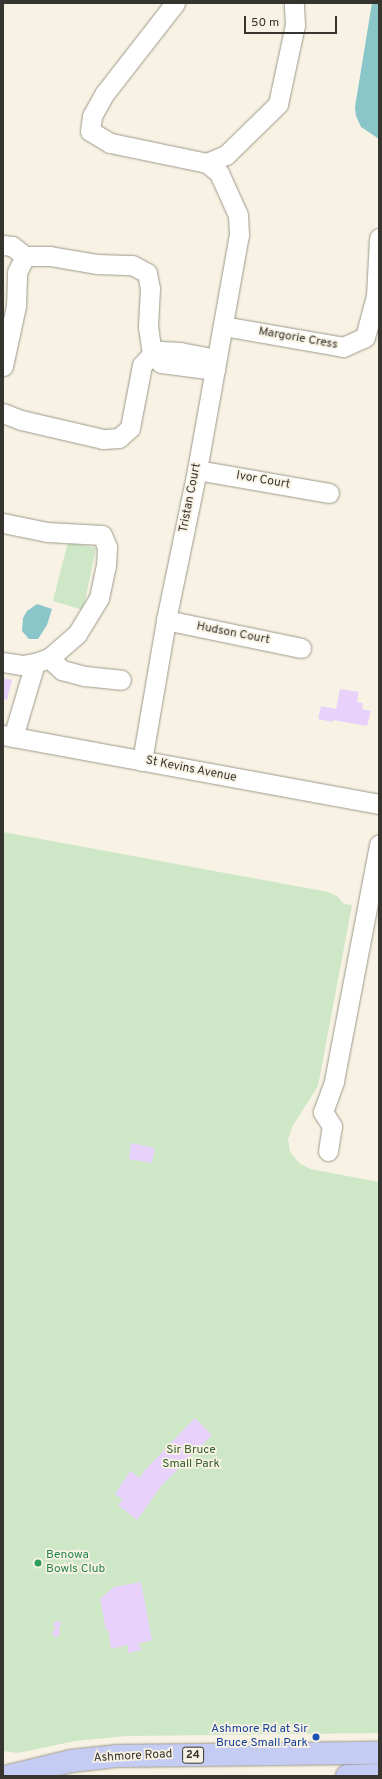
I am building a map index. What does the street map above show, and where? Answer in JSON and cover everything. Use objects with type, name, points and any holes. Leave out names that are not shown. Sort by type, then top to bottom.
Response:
[{"type":"main road","name":"Ashmore Road","points":[[9,1776],[71,1761],[116,1756],[379,1753]]},
{"type":"main road","points":[[347,1776],[379,1775]]},
{"type":"street","points":[[175,3],[105,94],[92,116],[90,131],[110,143],[207,163],[226,155],[278,104],[295,24],[294,3]]},
{"type":"street","name":"Tristan Court","points":[[142,760],[166,620],[197,470],[239,235],[225,219],[208,178],[207,163]]},
{"type":"street","name":"Margorie Cress","points":[[223,326],[343,347],[365,337],[376,296],[379,238]]},
{"type":"street","points":[[3,244],[12,246],[25,256],[50,256],[97,264],[132,265],[147,273],[150,288],[148,326],[152,354]]},
{"type":"street","points":[[3,366],[6,337],[16,306],[17,272],[25,256]]},
{"type":"street","points":[[3,412],[21,420],[103,439],[119,438],[130,428],[142,365],[152,354],[160,351],[180,352],[216,365]]},
{"type":"street","name":"Ivor Court","points":[[197,470],[330,493]]},
{"type":"street","points":[[3,524],[47,532],[102,535],[107,547],[106,565],[99,598],[77,634],[35,662],[20,713],[8,736]]},
{"type":"street","name":"Hudson Court","points":[[166,620],[301,648]]},
{"type":"street","points":[[3,662],[35,662],[86,676],[121,680]]},
{"type":"street","name":"St Kevins Avenue","points":[[8,736],[379,804]]},
{"type":"street","points":[[328,1151],[332,1126],[323,1112],[334,1082],[379,844]]},
{"type":"green space","points":[[68,542],[96,548],[83,610],[53,601]]},
{"type":"green space","name":"Sir Bruce Small Park","points":[[3,832],[328,892],[337,896],[344,904],[352,905],[318,1086],[292,1127],[288,1140],[290,1152],[299,1163],[310,1169],[379,1182],[379,1733],[127,1736],[75,1741],[18,1753],[3,1751]]},
{"type":"water","points":[[372,3],[379,3],[379,139],[361,127],[356,116],[355,107]]},
{"type":"water","points":[[37,604],[52,609],[47,625],[38,639],[29,639],[22,631],[23,618],[27,611]]},
{"type":"building","points":[[3,678],[12,680],[7,700],[3,699]]},
{"type":"building","points":[[340,689],[359,692],[357,702],[363,703],[362,709],[371,711],[367,726],[318,719],[321,706],[336,709]]},
{"type":"building","points":[[131,1143],[155,1148],[152,1163],[129,1159]]},
{"type":"building","points":[[195,1418],[212,1435],[162,1485],[137,1520],[118,1505],[123,1500],[115,1494],[130,1471],[140,1478],[144,1471]]},
{"type":"building","points":[[141,1582],[152,1640],[138,1644],[142,1650],[128,1653],[128,1645],[111,1649],[108,1629],[106,1630],[100,1599],[114,1587]]},
{"type":"building","points":[[56,1621],[60,1621],[60,1634],[57,1637],[54,1637],[52,1633],[55,1627],[53,1624]]},
{"type":"place","name":"Benowa Bowls Club","points":[[38,1563]]},
{"type":"place","name":"Ashmore Rd at Sir Bruce Small Park","points":[[316,1737]]}]
